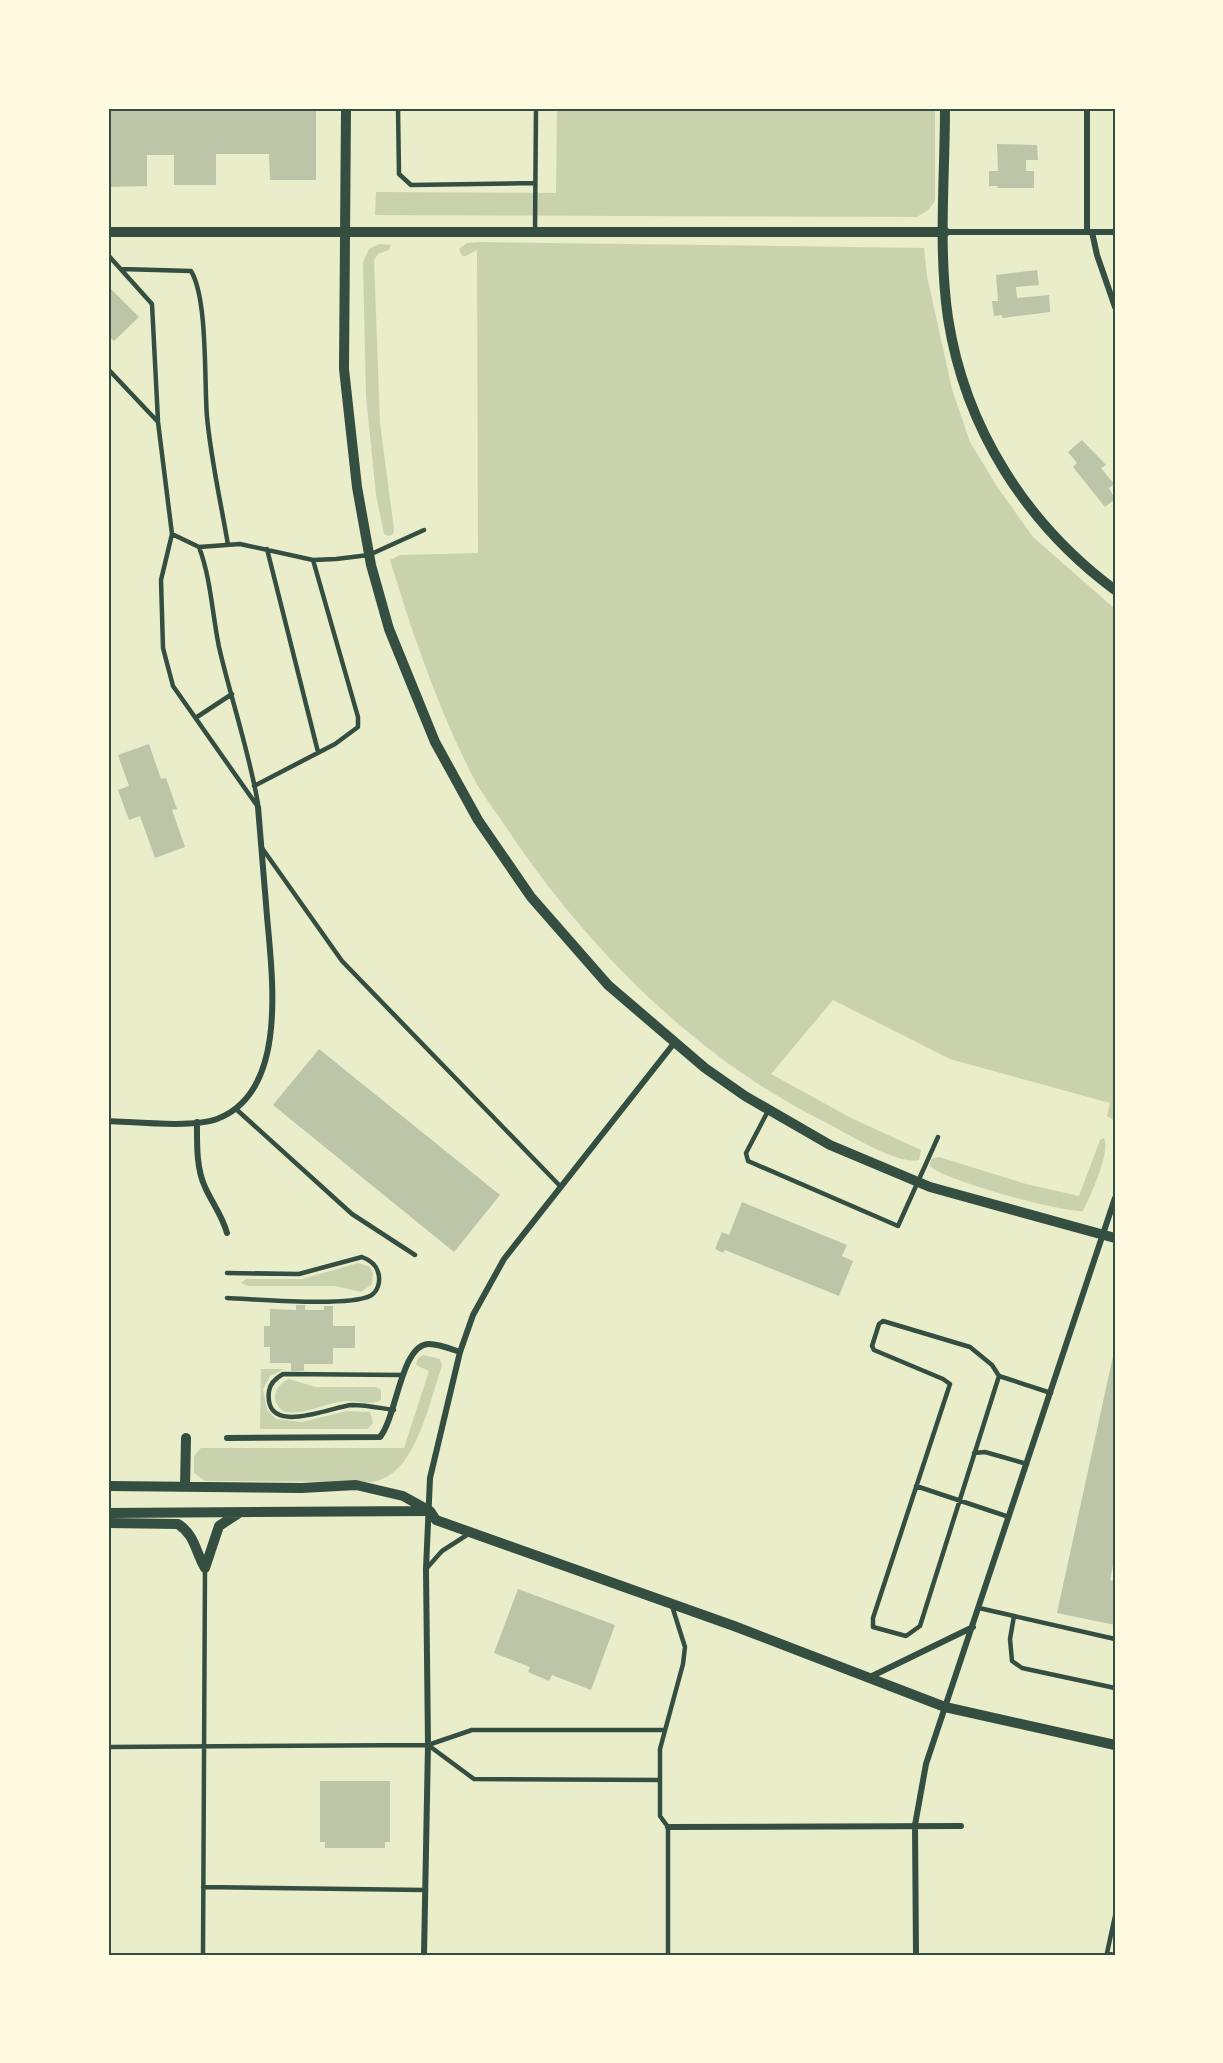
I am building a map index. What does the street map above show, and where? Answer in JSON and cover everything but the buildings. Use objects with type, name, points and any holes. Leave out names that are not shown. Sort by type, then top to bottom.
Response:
[{"type":"street","points":[[346,108],[344,369],[353,461],[369,555],[389,629],[414,694],[435,742],[478,820],[531,897],[608,985],[705,1068],[768,1111],[830,1145],[918,1181],[988,1205],[1109,1237]]},
{"type":"street","points":[[945,108],[947,306],[957,359],[969,400],[986,439],[1007,476],[1032,511],[1060,543],[1115,590]]},
{"type":"street","points":[[1087,108],[1090,232],[1115,307]]},
{"type":"street","points":[[108,232],[346,234],[1115,232]]},
{"type":"street","points":[[108,1121],[197,1122],[216,1119],[242,1105],[260,1072],[273,1016],[258,807]]},
{"type":"street","points":[[424,1955],[428,1745],[426,1569],[430,1478],[460,1352],[487,1286],[504,1259],[676,1042]]},
{"type":"street","points":[[197,1122],[197,1145],[205,1186],[227,1233]]},
{"type":"street","points":[[916,1955],[915,1826],[926,1764],[1051,1393],[1109,1237],[1115,1198]]},
{"type":"street","points":[[227,1438],[380,1437],[388,1427],[408,1359],[418,1347],[428,1344],[460,1352]]},
{"type":"street","points":[[185,1487],[186,1438]]},
{"type":"street","points":[[108,1486],[302,1488],[356,1485],[403,1496],[430,1511],[436,1520],[672,1604],[945,1707],[1115,1745]]},
{"type":"street","points":[[108,1513],[430,1511]]},
{"type":"street","points":[[205,1568],[219,1526],[226,1519],[242,1512]]},
{"type":"street","points":[[108,1523],[178,1524],[188,1530],[195,1540],[196,1552],[205,1568]]},
{"type":"street","points":[[867,1678],[973,1627]]},
{"type":"street","points":[[668,1827],[961,1826]]},
{"type":"lane","points":[[398,108],[399,174],[411,185],[535,183]]},
{"type":"lane","points":[[535,233],[536,108]]},
{"type":"lane","points":[[108,255],[152,304],[158,422],[172,534],[161,580],[163,648],[173,686],[197,717],[232,772],[258,807]]},
{"type":"lane","points":[[121,269],[191,270],[197,280],[204,344],[207,418],[228,545]]},
{"type":"lane","points":[[108,369],[158,422]]},
{"type":"lane","points":[[172,534],[199,547],[240,544],[313,560],[369,555],[424,530]]},
{"type":"lane","points":[[199,547],[206,566],[219,645],[258,807]]},
{"type":"lane","points":[[267,549],[318,752]]},
{"type":"lane","points":[[254,786],[318,752],[358,727],[358,717],[313,560]]},
{"type":"lane","points":[[197,717],[232,694]]},
{"type":"lane","points":[[261,846],[342,961],[561,1187]]},
{"type":"lane","points":[[236,1109],[352,1214],[415,1255]]},
{"type":"lane","points":[[768,1111],[746,1153],[748,1161],[898,1227],[938,1137]]},
{"type":"lane","points":[[227,1273],[298,1274],[362,1257],[376,1267],[380,1276],[378,1288],[371,1295],[349,1301],[227,1298]]},
{"type":"lane","points":[[999,1376],[920,1626],[906,1636],[879,1630],[873,1627],[873,1618],[950,1384],[874,1350],[872,1346],[879,1324],[884,1321],[970,1347],[992,1365],[999,1376],[1051,1393]]},
{"type":"lane","points":[[394,1410],[354,1405],[313,1417],[292,1417],[275,1411],[269,1403],[268,1392],[270,1385],[283,1374],[403,1375]]},
{"type":"lane","points":[[974,1453],[985,1452],[1027,1464]]},
{"type":"lane","points":[[916,1486],[1009,1517]]},
{"type":"lane","points":[[426,1569],[442,1551],[471,1533]]},
{"type":"lane","points":[[203,1955],[205,1568]]},
{"type":"lane","points":[[668,1955],[668,1827],[660,1816],[660,1749],[684,1664],[685,1647],[672,1604]]},
{"type":"lane","points":[[979,1608],[1115,1639]]},
{"type":"lane","points":[[1014,1616],[1010,1639],[1012,1661],[1022,1668],[1115,1688]]},
{"type":"lane","points":[[108,1747],[428,1745],[472,1730],[664,1730]]},
{"type":"lane","points":[[428,1745],[474,1779],[660,1780]]},
{"type":"lane","points":[[203,1887],[424,1890]]},
{"type":"lane","points":[[1113,1955],[1107,1953],[1115,1916]]},
{"type":"green space","points":[[557,108],[935,108],[935,201],[928,210],[917,217],[375,215],[376,192],[556,193]]},
{"type":"green space","points":[[467,243],[924,248],[927,276],[952,389],[970,442],[998,488],[1033,537],[1115,609],[1115,1121],[1107,1116],[1110,1103],[950,1059],[833,1000],[771,1074],[851,1118],[921,1150],[919,1160],[897,1158],[884,1153],[777,1096],[690,1034],[612,960],[543,879],[483,794],[461,753],[427,671],[390,560],[400,555],[478,553],[477,250],[462,256],[459,249]]},
{"type":"green space","points":[[379,244],[391,245],[389,250],[378,254],[374,260],[380,423],[394,529],[393,534],[389,536],[384,534],[376,495],[366,397],[363,262],[369,249]]},
{"type":"green space","points":[[1104,1138],[1105,1154],[1095,1185],[1083,1211],[1052,1207],[979,1187],[939,1172],[930,1166],[931,1159],[939,1157],[1026,1184],[1079,1196],[1100,1140]]},
{"type":"green space","points":[[358,1263],[370,1267],[373,1273],[372,1284],[361,1292],[335,1286],[248,1286],[241,1283],[246,1279],[302,1279]]},
{"type":"green space","points":[[423,1355],[440,1359],[442,1366],[419,1435],[400,1466],[387,1477],[372,1482],[205,1481],[194,1473],[194,1456],[201,1448],[404,1448],[429,1371],[416,1365],[418,1358]]},
{"type":"green space","points":[[261,1369],[284,1369],[270,1376],[263,1389],[267,1410],[276,1419],[302,1422],[347,1411],[370,1412],[373,1423],[367,1429],[260,1429]]},
{"type":"green space","points":[[289,1379],[315,1387],[376,1387],[381,1390],[381,1400],[368,1403],[347,1401],[301,1412],[284,1412],[277,1404],[275,1394],[280,1386]]}]
